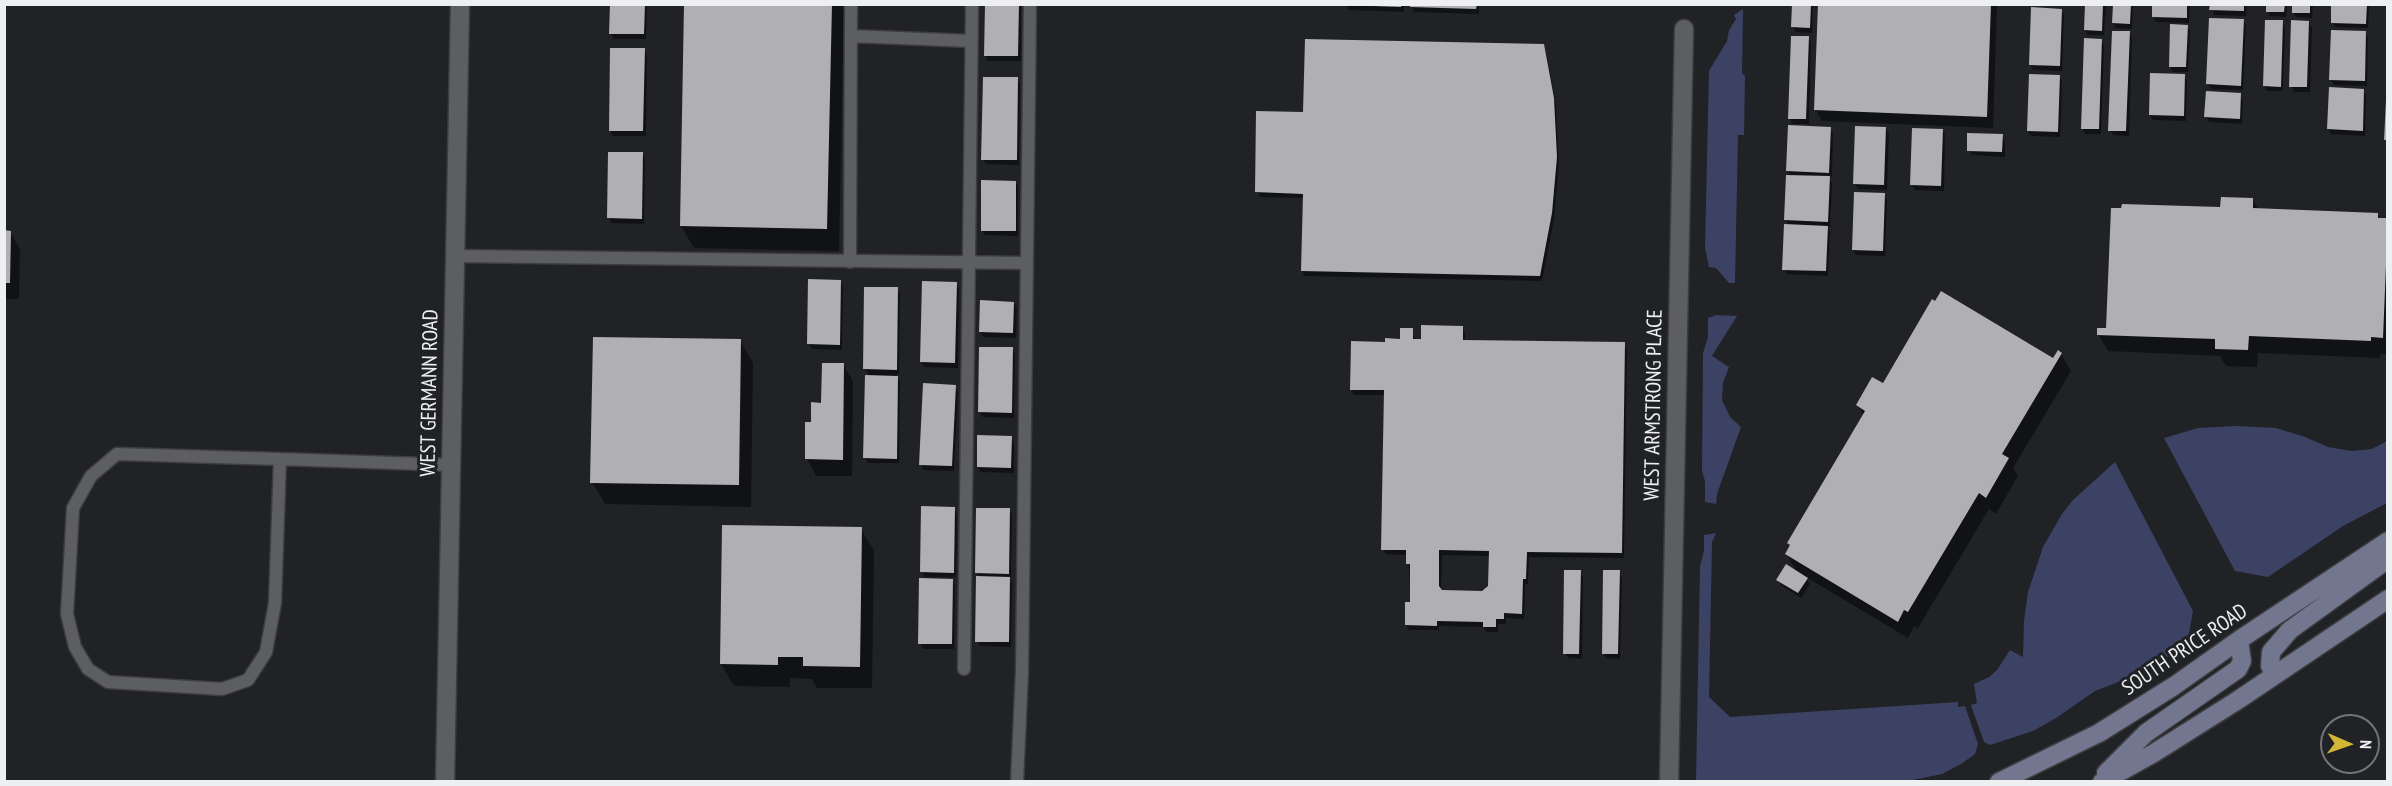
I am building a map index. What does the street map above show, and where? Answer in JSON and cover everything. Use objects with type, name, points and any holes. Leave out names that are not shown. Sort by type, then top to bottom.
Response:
[{"type":"main road","name":"SOUTH PRICE ROAD","points":[[1999,782],[2099,733],[2174,686],[2388,541]]},
{"type":"main road","points":[[2275,675],[2270,666],[2271,652],[2290,630],[2388,559]]},
{"type":"main road","points":[[2100,782],[2154,753],[2388,599]]},
{"type":"main road","points":[[2100,782],[2146,734],[2238,669],[2242,661],[2239,640]]},
{"type":"street","name":"WEST GERMANN ROAD","points":[[445,782],[460,4]]},
{"type":"street","name":"WEST ARMSTRONG PLACE","points":[[1669,782],[1684,29]]},
{"type":"lane","points":[[850,261],[851,4]]},
{"type":"lane","points":[[964,669],[972,4]]},
{"type":"lane","points":[[1017,782],[1022,671],[1030,4]]},
{"type":"lane","points":[[851,36],[971,41]]},
{"type":"lane","points":[[456,256],[1027,264]]},
{"type":"lane","points":[[280,459],[275,603],[266,652],[248,680],[222,689],[108,682],[88,669],[75,647],[67,614],[73,508],[91,476],[117,454],[280,459],[452,465]]},
{"type":"shaded area","points":[[1743,9],[1744,135],[1738,135],[1735,283],[1729,283],[1716,268],[1709,267],[1705,248],[1709,71],[1727,41],[1729,30],[1736,19],[1734,15]]},
{"type":"shaded area","points":[[1716,315],[1737,316],[1712,356],[1729,367],[1723,383],[1722,400],[1730,417],[1741,427],[1717,494],[1716,504],[1705,502],[1705,481],[1702,471],[1703,353],[1708,337],[1708,318]]},
{"type":"shaded area","points":[[2237,426],[2276,428],[2328,447],[2352,451],[2372,449],[2387,441],[2387,503],[2343,526],[2268,577],[2235,571],[2164,438],[2198,428]]},
{"type":"shaded area","points":[[2115,462],[2193,611],[2187,644],[2146,671],[2095,691],[2033,731],[1990,745],[1984,742],[1971,705],[1977,703],[1974,684],[1989,677],[1997,670],[2010,650],[2023,657],[2028,592],[2043,547],[2073,500]]},
{"type":"shaded area","points":[[1716,533],[1712,542],[1709,697],[1730,717],[1958,702],[1958,707],[1965,706],[1978,744],[1975,754],[1942,774],[1908,781],[1696,781],[1700,566],[1704,551],[1704,535]]},
{"type":"building","points":[[610,4],[645,4],[644,34],[609,34]]},
{"type":"building","points":[[684,4],[832,4],[827,229],[680,226]]},
{"type":"building","points":[[985,4],[1019,4],[1018,56],[984,56]]},
{"type":"building","points":[[1373,4],[1402,4],[1401,7],[1373,6]]},
{"type":"building","points":[[1410,4],[1477,4],[1476,9],[1410,7]]},
{"type":"building","points":[[1792,4],[1811,4],[1810,28],[1791,27]]},
{"type":"building","points":[[1818,4],[1991,4],[1987,117],[1814,110]]},
{"type":"building","points":[[2085,4],[2103,4],[2102,31],[2084,30]]},
{"type":"building","points":[[2113,4],[2131,4],[2130,24],[2112,23]]},
{"type":"building","points":[[2152,4],[2187,4],[2187,18],[2152,17]]},
{"type":"building","points":[[2210,4],[2244,4],[2244,11],[2209,10]]},
{"type":"building","points":[[2266,4],[2285,4],[2284,12],[2266,12]]},
{"type":"building","points":[[2292,4],[2310,4],[2310,13],[2292,13]]},
{"type":"building","points":[[2331,4],[2367,4],[2366,24],[2331,23]]},
{"type":"building","points":[[2031,7],[2062,9],[2060,66],[2029,65]]},
{"type":"building","points":[[2209,18],[2244,19],[2241,86],[2206,84]]},
{"type":"building","points":[[2265,20],[2283,20],[2281,87],[2263,86]]},
{"type":"building","points":[[2291,20],[2309,21],[2307,87],[2289,87]]},
{"type":"building","points":[[2170,24],[2188,25],[2186,67],[2169,67]]},
{"type":"building","points":[[2331,30],[2366,31],[2365,81],[2329,80]]},
{"type":"building","points":[[2112,31],[2130,31],[2126,131],[2108,131]]},
{"type":"building","points":[[1791,36],[1809,36],[1806,119],[1788,119]]},
{"type":"building","points":[[2084,38],[2102,39],[2099,129],[2081,129]]},
{"type":"building","points":[[1305,39],[1544,44],[1554,98],[1557,157],[1552,213],[1540,276],[1301,271],[1303,194],[1255,192],[1256,111],[1303,112]]},
{"type":"building","points":[[610,48],[645,48],[643,131],[609,131]]},
{"type":"building","points":[[2150,73],[2185,74],[2184,116],[2149,115]]},
{"type":"building","points":[[2029,74],[2060,75],[2058,132],[2027,131]]},
{"type":"building","points":[[983,77],[1018,77],[1017,160],[981,160]]},
{"type":"building","points":[[2329,87],[2364,89],[2363,131],[2327,129]]},
{"type":"building","points":[[2206,91],[2241,93],[2240,119],[2204,117]]},
{"type":"building","points":[[2386,100],[2388,100],[2388,140],[2384,140]]},
{"type":"building","points":[[1788,125],[1831,127],[1829,173],[1786,171]]},
{"type":"building","points":[[1855,126],[1886,127],[1884,185],[1853,184]]},
{"type":"building","points":[[1912,128],[1943,129],[1941,186],[1910,185]]},
{"type":"building","points":[[1967,133],[2003,134],[2002,152],[1967,151]]},
{"type":"building","points":[[608,152],[643,152],[642,219],[607,218]]},
{"type":"building","points":[[1786,175],[1830,176],[1828,222],[1784,220]]},
{"type":"building","points":[[981,180],[1016,181],[1016,231],[981,231]]},
{"type":"building","points":[[1854,192],[1885,193],[1883,251],[1852,250]]},
{"type":"building","points":[[2221,197],[2253,198],[2253,208],[2378,213],[2378,218],[2388,218],[2383,338],[2371,337],[2371,341],[2249,336],[2248,350],[2215,349],[2215,339],[2097,335],[2097,328],[2106,328],[2111,208],[2121,208],[2122,204],[2220,207]]},
{"type":"building","points":[[1784,224],[1828,226],[1826,271],[1782,270]]},
{"type":"building","points":[[4,230],[11,231],[10,283],[4,283]]},
{"type":"building","points":[[808,279],[841,280],[840,345],[807,344]]},
{"type":"building","points":[[922,281],[957,282],[955,363],[920,362]]},
{"type":"building","points":[[864,287],[898,287],[897,370],[863,369]]},
{"type":"building","points":[[1941,291],[2053,358],[2058,350],[2062,353],[2002,454],[2009,458],[1986,498],[1979,493],[1908,612],[1904,610],[1898,622],[1785,554],[1790,545],[1787,543],[1865,411],[1856,405],[1872,377],[1883,383],[1932,299],[1935,301]]},
{"type":"building","points":[[980,300],[1014,302],[1013,333],[979,332]]},
{"type":"building","points":[[1421,325],[1463,326],[1463,340],[1625,342],[1622,553],[1527,552],[1526,579],[1523,579],[1522,614],[1504,613],[1504,619],[1496,619],[1496,627],[1483,627],[1483,622],[1437,621],[1437,626],[1405,625],[1405,602],[1410,602],[1410,564],[1406,564],[1406,550],[1381,550],[1384,390],[1350,390],[1351,341],[1385,342],[1385,338],[1400,339],[1400,328],[1413,328],[1413,339],[1421,339]],"holes":[[[1439,550],[1489,551],[1488,586],[1482,591],[1442,590],[1439,586]]]},
{"type":"building","points":[[593,337],[741,339],[739,485],[590,483]]},
{"type":"building","points":[[979,347],[1013,347],[1012,413],[978,412]]},
{"type":"building","points":[[822,363],[844,363],[843,460],[805,459],[805,422],[811,422],[811,402],[821,403]]},
{"type":"building","points":[[865,375],[898,376],[897,459],[863,458]]},
{"type":"building","points":[[923,383],[956,385],[952,466],[919,465]]},
{"type":"building","points":[[977,435],[1012,436],[1011,468],[977,467]]},
{"type":"building","points":[[921,506],[955,507],[954,573],[920,572]]},
{"type":"building","points":[[976,508],[1010,508],[1009,574],[975,573]]},
{"type":"building","points":[[722,525],[862,527],[860,667],[803,666],[803,657],[778,657],[778,665],[720,664]]},
{"type":"building","points":[[1786,564],[1808,578],[1798,593],[1776,580]]},
{"type":"building","points":[[1564,570],[1581,570],[1579,654],[1563,654]]},
{"type":"building","points":[[1603,570],[1620,570],[1618,654],[1602,654]]},
{"type":"building","points":[[976,576],[1010,577],[1009,642],[975,642]]},
{"type":"building","points":[[919,578],[953,579],[952,644],[918,644]]}]
